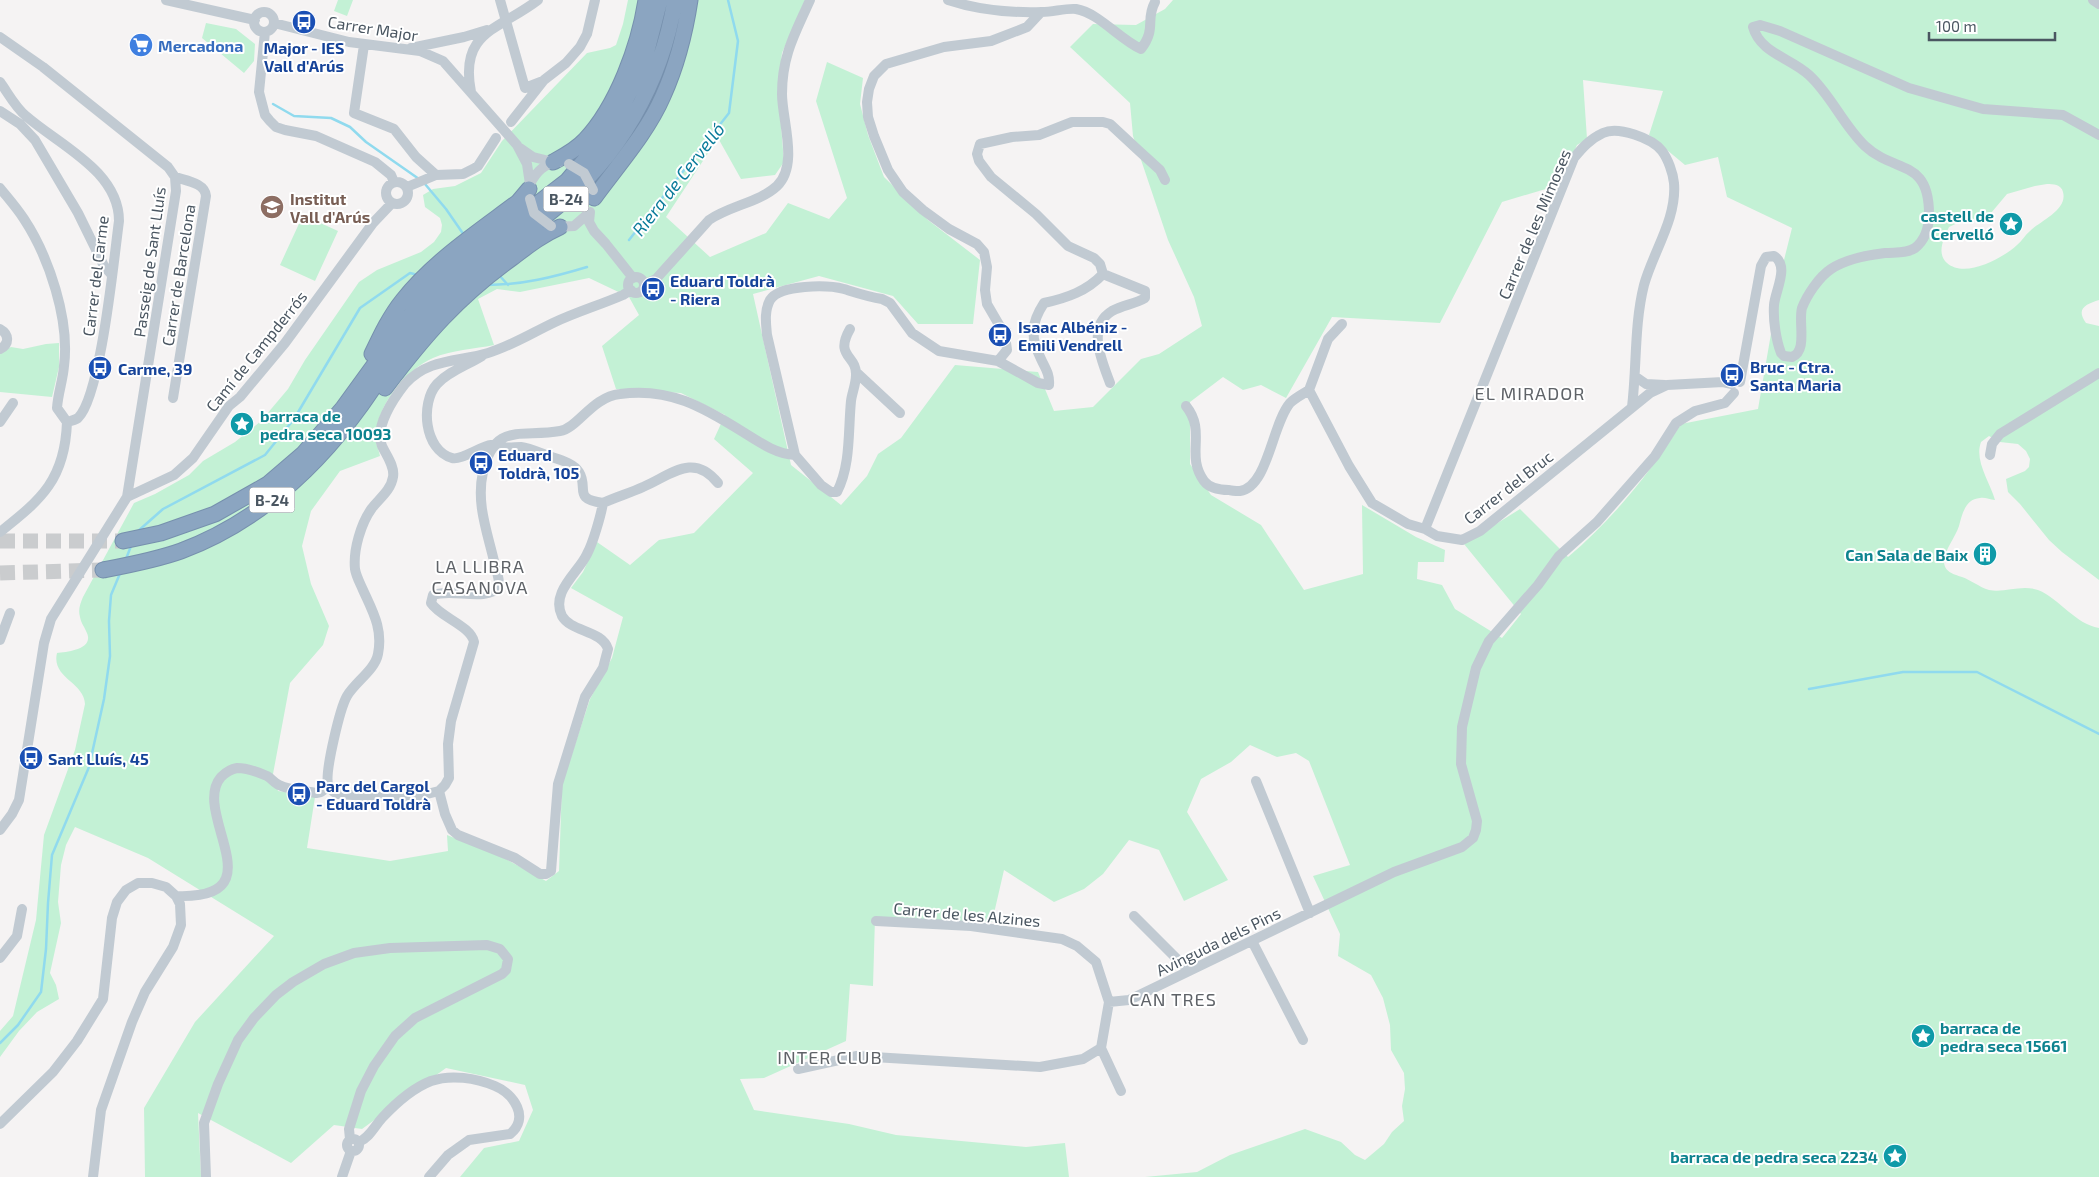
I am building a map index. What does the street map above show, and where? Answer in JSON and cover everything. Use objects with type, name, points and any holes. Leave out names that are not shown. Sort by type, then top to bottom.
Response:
[{"type":"highway","points":[[553,162],[572,151],[585,140],[608,108],[632,54],[646,0]]},
{"type":"highway","name":"B-24","points":[[123,541],[161,533],[215,514],[268,484],[303,454],[325,430],[398,330],[426,296],[453,268],[567,180],[610,130],[643,66],[660,0]]},
{"type":"highway","name":"B-24","points":[[103,570],[181,551],[223,532],[285,490],[324,452],[362,404],[418,325],[462,279],[560,205],[610,153],[630,126],[647,93],[670,29],[675,0]]},
{"type":"highway","points":[[594,194],[645,129],[663,98],[677,63],[690,0]]},
{"type":"highway","points":[[354,392],[378,340],[403,300],[430,272],[530,191]]},
{"type":"highway","points":[[324,452],[365,413],[413,351],[453,306],[483,280],[537,239],[562,226]]},
{"type":"street","points":[[166,0],[255,20]]},
{"type":"street","points":[[500,0],[525,88],[544,80]]},
{"type":"street","points":[[471,93],[468,72],[471,53],[478,40],[538,0]]},
{"type":"street","points":[[511,122],[544,80],[566,63],[580,47],[588,34],[595,0]]},
{"type":"street","points":[[795,455],[772,449],[704,408],[686,400],[662,394],[620,394],[604,398],[562,431],[523,433],[506,437],[494,444],[483,446],[458,458],[453,458],[434,444],[430,433],[427,412],[428,400],[437,384],[444,378],[488,353],[553,323],[631,290],[639,292],[644,285],[656,279],[709,220],[717,214],[750,201],[776,187],[781,181],[787,166],[788,153],[782,93],[786,53],[810,0]]},
{"type":"street","points":[[948,0],[992,11],[1042,12],[1075,9],[1091,14],[1127,42],[1141,49],[1150,38],[1151,10],[1156,1]]},
{"type":"street","points":[[2094,0],[2099,4]]},
{"type":"street","points":[[264,12],[273,17],[274,23],[272,30],[265,32],[258,30],[255,20],[258,15],[264,12]]},
{"type":"street","points":[[998,361],[1007,350],[1005,335],[987,304],[987,267],[984,252],[977,244],[949,229],[930,215],[903,192],[888,170],[874,136],[868,118],[868,89],[874,76],[886,64],[944,47],[991,41],[1027,27],[1042,12]]},
{"type":"street","name":"Carrer Major","points":[[274,23],[364,45],[408,49],[429,54],[443,61],[517,145],[533,157],[553,162]]},
{"type":"street","points":[[1735,386],[1762,266],[1766,257],[1777,258],[1780,264],[1781,271],[1774,302],[1774,319],[1781,353],[1792,358],[1798,354],[1801,347],[1802,309],[1810,294],[1825,274],[1842,263],[1910,251],[1923,238],[1927,231],[1929,218],[1928,199],[1922,181],[1917,174],[1904,165],[1873,153],[1864,145],[1848,128],[1810,76],[1798,66],[1763,46],[1756,37],[1753,28],[1760,25],[1780,31],[1909,88],[1983,109],[2063,115],[2099,135]]},
{"type":"street","points":[[408,49],[495,28]]},
{"type":"street","points":[[265,32],[259,92],[262,105],[270,121],[276,127],[316,136],[375,162],[391,175],[394,182]]},
{"type":"street","name":"Passeig de Sant Lluís","points":[[0,37],[43,67],[168,167],[175,178],[176,191],[127,497],[51,619],[44,643],[19,800],[12,814],[0,830]]},
{"type":"street","name":"Passeig de Sant Lluís","points":[[0,42],[12,45]]},
{"type":"street","points":[[364,45],[354,113],[394,129],[434,176]]},
{"type":"street","name":"Carrer del Carme","points":[[0,82],[24,114],[105,179],[119,208],[98,368],[83,410],[77,419],[67,422]]},
{"type":"street","points":[[0,111],[20,124],[35,140],[78,213],[104,266],[111,274]]},
{"type":"street","points":[[1103,274],[1100,264],[1094,258],[1068,246],[1036,214],[991,177],[979,161],[977,154],[980,144],[1012,137],[1039,135],[1072,122],[1103,122],[1110,124],[1160,170],[1165,180]]},
{"type":"street","name":"Carrer de les Mimoses","points":[[1425,529],[1574,158],[1585,144],[1604,132],[1630,132],[1662,150],[1670,167],[1674,183],[1672,206],[1662,240],[1645,284],[1636,322],[1636,377],[1632,407]]},
{"type":"street","points":[[394,182],[411,186],[434,176],[463,174],[478,166],[496,138]]},
{"type":"street","name":"Carrer Major","points":[[517,145],[527,164],[530,191]]},
{"type":"street","points":[[598,236],[562,226],[534,213],[530,191],[539,170],[553,162],[569,164],[584,173],[594,194],[590,212],[591,226],[633,278]]},
{"type":"street","name":"Carrer de Barcelona","points":[[173,398],[206,196],[206,190],[202,187],[175,178]]},
{"type":"street","points":[[394,182],[386,190],[387,198],[392,203],[399,204],[407,199],[411,186]]},
{"type":"street","points":[[0,188],[24,219],[42,252],[57,296],[63,328],[64,366],[56,408],[67,422],[66,445],[49,487],[36,502],[0,532]]},
{"type":"street","name":"Camí de Campderrós","points":[[127,497],[174,475],[193,458],[229,406],[240,397],[285,343],[373,223],[392,203]]},
{"type":"street","points":[[562,226],[590,212]]},
{"type":"street","points":[[857,373],[851,398],[847,457],[843,480],[837,492],[831,492],[821,485],[795,455],[767,335],[765,316],[770,300],[782,291],[797,288],[827,287],[844,289],[858,295],[882,299],[890,303],[912,334],[939,351],[998,361],[1038,383],[1049,385],[1050,376],[1040,357],[1034,338],[1035,317],[1044,303],[1059,300],[1082,291],[1103,274]]},
{"type":"street","points":[[1103,274],[1145,292],[1145,298],[1110,313],[1101,324],[1097,337],[1098,350],[1110,383]]},
{"type":"street","points":[[633,278],[641,278],[644,285]]},
{"type":"street","points":[[631,290],[629,284],[633,278]]},
{"type":"street","points":[[1186,406],[1194,416],[1196,427],[1195,464],[1206,484],[1217,490],[1241,491],[1250,487],[1262,473],[1279,423],[1290,403],[1309,390],[1328,339],[1342,324]]},
{"type":"street","points":[[0,329],[5,332],[8,338],[7,343],[0,349]]},
{"type":"street","points":[[850,329],[844,340],[844,347],[857,373],[900,413]]},
{"type":"street","points":[[328,787],[327,772],[346,697],[373,665],[380,648],[377,620],[358,578],[355,562],[361,530],[366,518],[389,488],[393,476],[393,468],[381,440],[382,424],[406,384],[423,370],[454,359],[488,353]]},
{"type":"street","points":[[1990,455],[1992,444],[2000,434],[2099,373]]},
{"type":"street","points":[[1636,377],[1646,384],[1667,386]]},
{"type":"street","name":"Carrer del Bruc","points":[[1309,390],[1349,466],[1372,503],[1408,524],[1425,529],[1437,536],[1462,540],[1480,531],[1650,394],[1667,386],[1723,382],[1735,386]]},
{"type":"street","name":"Avinguda dels Pins","points":[[1109,1002],[1129,1000],[1394,872],[1462,847],[1473,838],[1477,821],[1462,764],[1462,727],[1476,668],[1489,641],[1538,585],[1558,556],[1597,522],[1655,456],[1676,423],[1695,411],[1725,403],[1735,386]]},
{"type":"street","points":[[0,422],[13,403]]},
{"type":"street","points":[[494,444],[503,448],[524,448],[574,467],[581,476],[582,491],[585,496],[596,502],[603,503],[687,467],[704,470],[711,474],[718,483]]},
{"type":"street","points":[[328,787],[338,794],[383,797],[419,796],[439,791],[449,778],[448,744],[451,721],[474,642],[470,633],[437,611],[431,603],[433,595],[446,592],[489,594],[499,587],[481,508],[482,475],[494,444]]},
{"type":"street","points":[[439,791],[449,826],[458,835],[508,854],[540,874],[546,874],[551,871],[558,784],[585,697],[603,668],[608,649],[601,640],[565,619],[561,612],[560,600],[567,582],[588,553],[603,503]]},
{"type":"street","points":[[0,640],[10,613]]},
{"type":"street","points":[[176,896],[206,895],[222,885],[226,878],[227,859],[215,798],[219,779],[226,773],[232,769],[240,768],[254,771],[268,776],[280,786],[316,793],[328,787]]},
{"type":"street","points":[[1256,781],[1310,913]]},
{"type":"street","points":[[0,1124],[53,1072],[77,1041],[103,999],[112,918],[117,902],[126,890],[138,883],[152,883],[166,887],[176,896],[180,904],[181,925],[173,946],[145,992],[132,1022],[101,1110],[93,1177]]},
{"type":"street","points":[[0,958],[17,936],[22,909]]},
{"type":"street","points":[[1134,916],[1189,971]]},
{"type":"street","name":"Carrer de les Alzines","points":[[876,921],[971,926],[1062,938],[1077,946],[1096,962],[1109,1002]]},
{"type":"street","points":[[1252,941],[1303,1040]]},
{"type":"street","points":[[206,1177],[204,1124],[230,1055],[254,1018],[276,995],[293,982],[339,958],[369,950],[487,945],[500,949],[508,959],[506,970],[502,974],[415,1018],[395,1036],[374,1066],[361,1091],[349,1129],[354,1141]]},
{"type":"street","points":[[1109,1002],[1101,1048],[1121,1091]]},
{"type":"street","points":[[798,1069],[858,1056],[1040,1067],[1083,1059],[1101,1048]]},
{"type":"street","points":[[342,1177],[351,1151],[347,1147],[354,1141],[370,1134],[382,1118],[400,1100],[430,1082],[442,1078],[465,1078],[496,1087],[516,1103],[520,1115],[516,1129],[510,1134],[468,1140],[448,1155],[429,1177]]},
{"type":"green space","points":[[338,0],[353,0],[347,16],[334,11]]},
{"type":"green space","points":[[628,0],[805,0],[782,53],[778,89],[784,162],[775,175],[741,179],[718,138],[666,217],[710,257],[766,233],[788,203],[829,219],[847,198],[816,101],[827,62],[863,78],[860,104],[868,135],[884,177],[928,220],[980,260],[973,324],[918,324],[893,296],[819,276],[753,294],[791,465],[841,505],[867,476],[878,454],[901,438],[955,365],[1038,372],[1054,411],[1093,407],[1141,359],[1159,354],[1202,326],[1194,297],[1168,240],[1133,136],[1130,103],[1070,47],[1093,24],[1136,25],[1165,9],[1173,0],[2099,0],[2099,300],[2084,307],[2082,314],[2086,323],[2099,326],[2099,580],[2049,540],[2008,492],[2006,479],[2025,471],[2029,467],[2030,459],[2026,451],[2018,444],[2000,442],[1989,436],[1981,442],[1979,449],[1981,464],[1995,500],[1980,498],[1968,504],[1946,552],[1944,565],[1955,575],[1989,590],[2032,588],[2038,590],[2053,599],[2082,622],[2099,628],[2099,1177],[1145,1177],[1197,1172],[1230,1155],[1305,1129],[1341,1142],[1355,1155],[1365,1160],[1384,1144],[1392,1132],[1404,1121],[1402,1106],[1405,1089],[1404,1073],[1391,1050],[1390,1025],[1383,998],[1371,975],[1338,956],[1340,934],[1313,876],[1350,865],[1309,761],[1296,753],[1277,757],[1250,745],[1231,762],[1201,779],[1187,812],[1228,880],[1184,901],[1159,850],[1129,840],[1103,874],[1084,889],[1054,902],[1004,870],[992,922],[875,918],[873,986],[850,984],[846,1041],[764,1078],[740,1079],[754,1110],[849,1124],[896,1135],[1026,1147],[1065,1143],[1069,1177],[460,1177],[484,1148],[519,1141],[533,1110],[525,1085],[446,1068],[362,1129],[334,1125],[291,1163],[198,1113],[201,1177],[145,1177],[144,1108],[195,1022],[274,936],[148,858],[75,827],[66,845],[61,865],[58,902],[61,923],[50,973],[56,985],[59,999],[37,1012],[19,1031],[0,1057],[0,1031],[13,1016],[36,920],[44,835],[75,750],[85,704],[79,690],[59,668],[56,661],[57,653],[79,648],[87,642],[88,637],[79,614],[81,602],[134,503],[155,494],[189,475],[203,461],[235,442],[261,421],[288,389],[305,360],[359,282],[377,270],[421,252],[434,242],[441,232],[442,225],[440,218],[425,207],[423,195],[433,189],[455,186],[481,173],[502,141],[587,53],[616,45]],"holes":[[[1583,80],[1663,91],[1649,135],[1685,165],[1718,157],[1727,197],[1792,228],[1783,264],[1758,409],[1681,424],[1657,460],[1630,495],[1568,557],[1520,509],[1464,544],[1521,614],[1502,638],[1455,609],[1442,585],[1417,579],[1418,562],[1444,562],[1445,550],[1416,537],[1362,505],[1363,574],[1304,590],[1261,525],[1211,495],[1190,464],[1190,402],[1223,377],[1243,390],[1261,385],[1286,398],[1332,317],[1440,323],[1502,202],[1559,185],[1577,145],[1587,139]],[[2047,184],[2056,185],[2062,189],[2063,198],[2061,204],[2057,210],[2030,231],[2011,250],[1993,261],[1973,268],[1964,269],[1947,263],[1941,250],[1949,227],[1964,220],[1986,219],[2007,194]],[[589,278],[629,297],[639,315],[602,346],[616,389],[681,393],[725,415],[714,439],[753,473],[694,533],[659,540],[630,565],[597,542],[583,572],[571,588],[623,617],[612,658],[590,699],[562,784],[559,871],[546,881],[504,858],[447,835],[448,851],[390,861],[307,848],[315,797],[278,791],[273,774],[290,683],[323,645],[329,626],[311,584],[302,546],[311,511],[340,471],[380,456],[376,439],[377,425],[387,402],[403,380],[423,364],[440,355],[494,345],[478,299],[497,289],[520,292]]]},
{"type":"green space","points":[[206,23],[236,29],[255,44],[254,61],[244,73],[202,38]]},
{"type":"green space","points":[[303,215],[338,231],[315,281],[280,265]]},
{"type":"green space","points":[[59,343],[59,367],[52,397],[0,392],[0,353],[11,347],[23,349]]},
{"type":"waterway","name":"Riera de Cervelló","points":[[629,240],[729,113],[738,41],[728,0]]},
{"type":"waterway","points":[[273,104],[294,116],[331,118],[350,127],[366,142],[419,179]]},
{"type":"waterway","points":[[425,184],[464,235]]},
{"type":"waterway","points":[[487,285],[513,284],[538,280],[587,267]]},
{"type":"waterway","points":[[137,532],[163,509],[265,455],[294,419],[360,308],[410,273],[418,275]]},
{"type":"waterway","points":[[499,275],[508,285]]},
{"type":"waterway","points":[[126,559],[131,546]]},
{"type":"waterway","points":[[0,1043],[18,1025],[41,992],[46,949],[52,855],[89,767],[104,699],[110,656],[109,621],[111,595],[121,571]]},
{"type":"waterway","points":[[1809,689],[1903,672],[1977,672],[2099,734]]},
{"type":"tunnel","points":[[0,541],[123,541]]},
{"type":"tunnel","points":[[0,573],[103,570]]},
{"type":"place","name":"Major - IES Vall d'Arús","points":[[304,22]]},
{"type":"place","name":"Mercadona","points":[[141,45]]},
{"type":"place","name":"Institut Vall d'Arús","points":[[272,207]]},
{"type":"place","name":"castell de Cervelló","points":[[2011,224]]},
{"type":"place","name":"Eduard Toldrà - Riera","points":[[653,289]]},
{"type":"place","name":"Isaac Albéniz - Emili Vendrell","points":[[1000,335]]},
{"type":"place","name":"Carme, 39","points":[[100,368]]},
{"type":"place","name":"Bruc - Ctra. Santa Maria","points":[[1732,375]]},
{"type":"place","name":"barraca de pedra seca 10093","points":[[242,424]]},
{"type":"place","name":"Eduard Toldrà, 105","points":[[481,463]]},
{"type":"place","name":"Can Sala de Baix","points":[[1985,554]]},
{"type":"place","name":"Sant Lluís, 45","points":[[31,758]]},
{"type":"place","name":"Parc del Cargol - Eduard Toldrà","points":[[299,794]]},
{"type":"place","name":"barraca de pedra seca 15661","points":[[1923,1036]]},
{"type":"place","name":"barraca de pedra seca 2234","points":[[1895,1156]]},
{"type":"district","name":"EL MIRADOR","points":[[1530,393]]},
{"type":"district","name":"LA LLIBRA CASANOVA","points":[[480,576]]},
{"type":"district","name":"CAN TRES","points":[[1173,999]]},
{"type":"district","name":"INTER CLUB","points":[[830,1057]]}]
